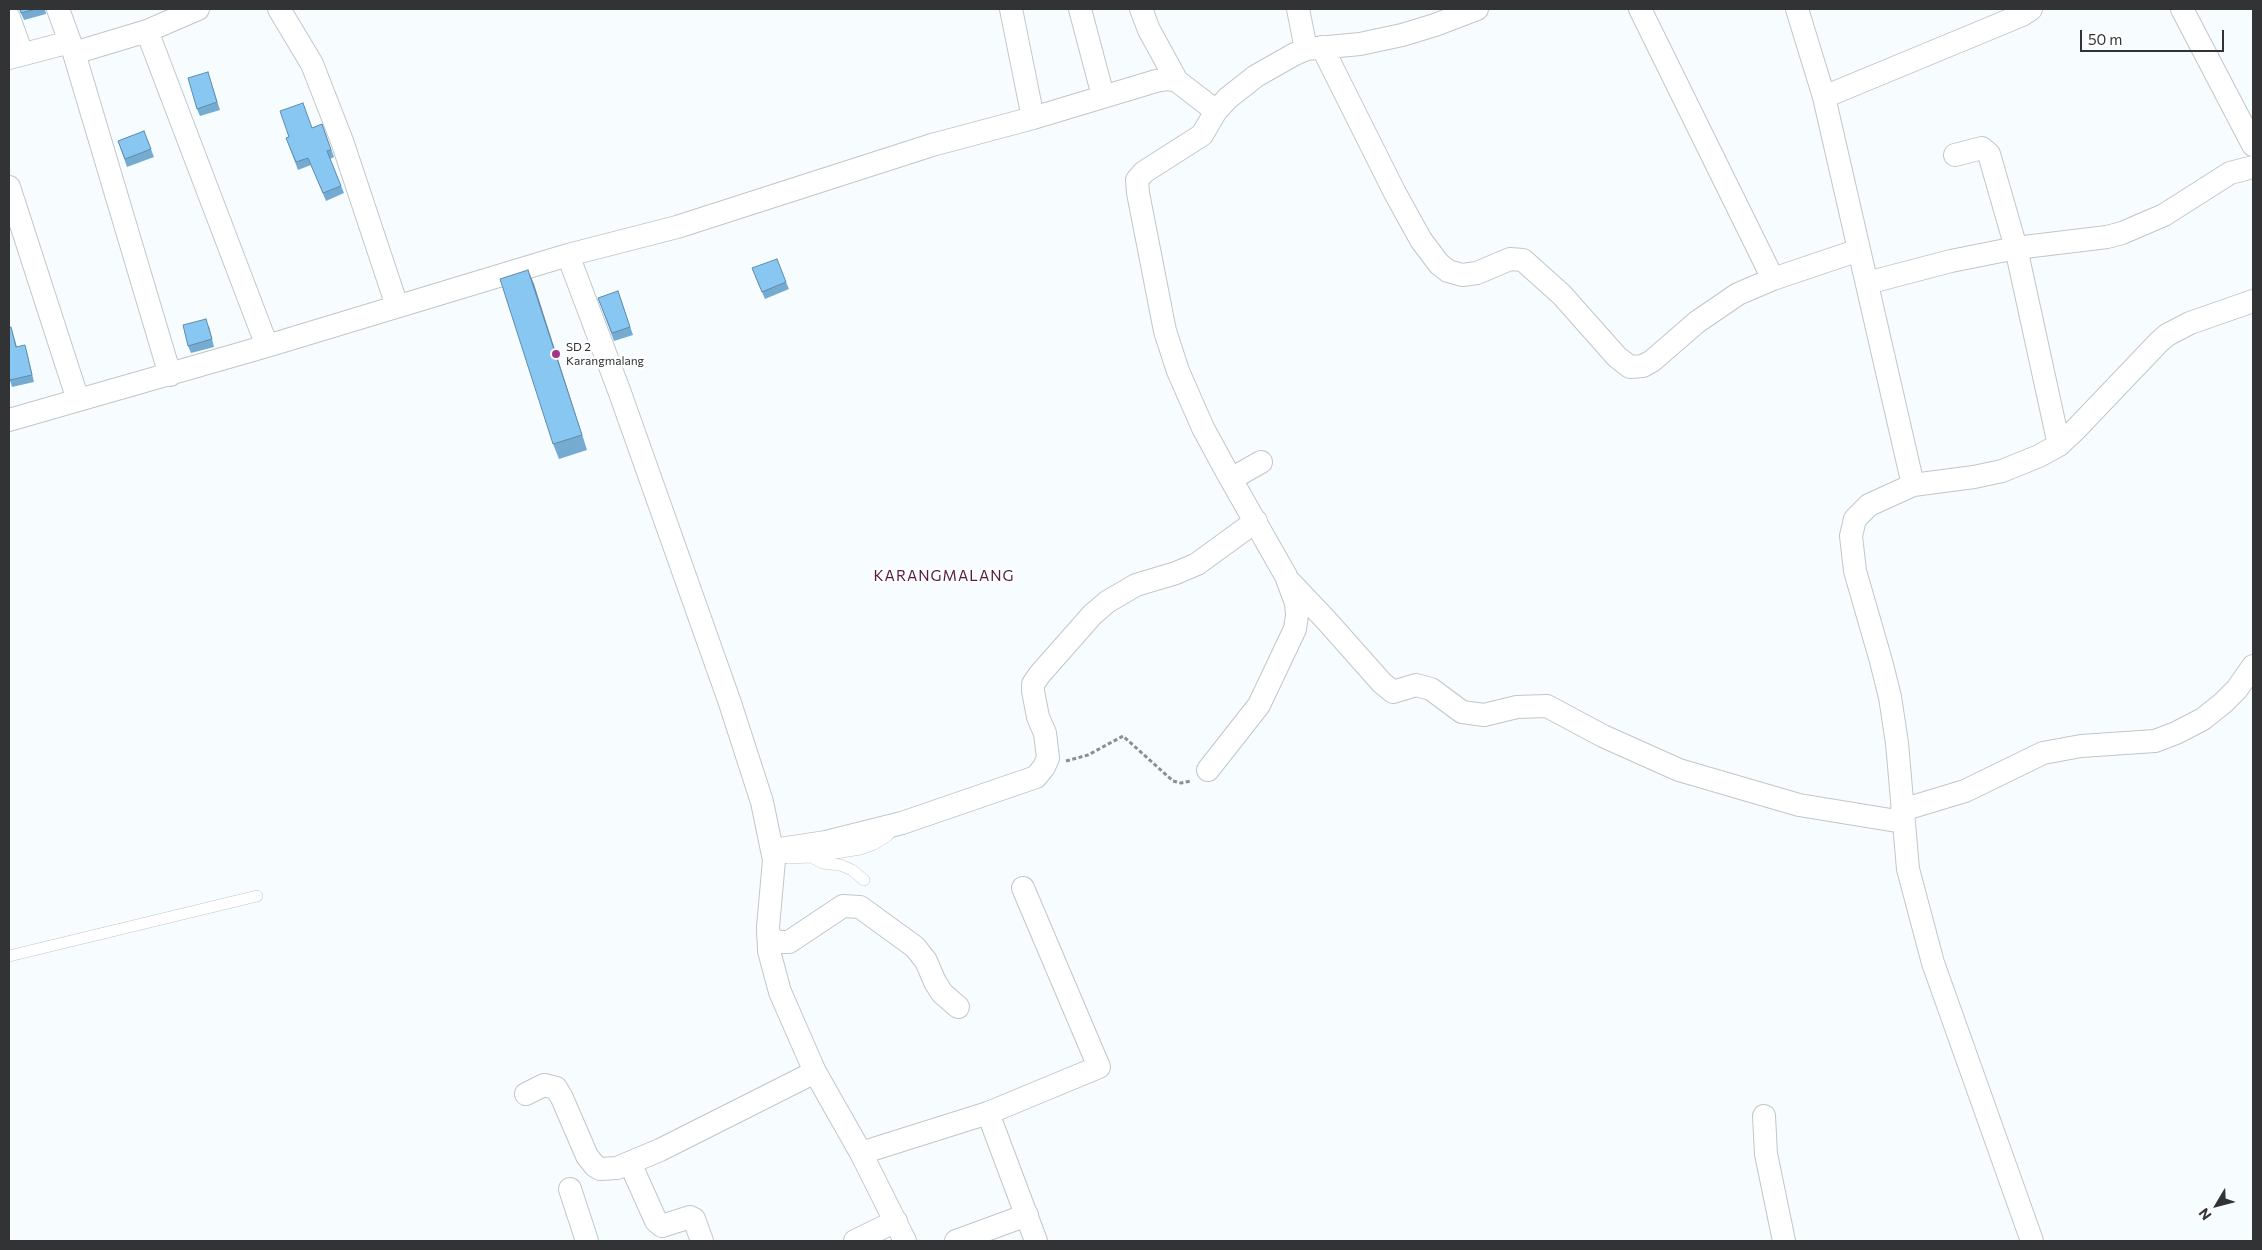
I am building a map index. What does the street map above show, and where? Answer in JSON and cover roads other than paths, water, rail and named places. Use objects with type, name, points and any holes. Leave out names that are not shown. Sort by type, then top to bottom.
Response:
[{"type":"street","points":[[58,9],[72,47],[170,374]]},
{"type":"street","points":[[9,18],[16,56],[72,47],[147,31],[198,9]]},
{"type":"street","points":[[279,9],[312,64],[342,141],[397,306]]},
{"type":"street","points":[[1011,9],[1033,118]]},
{"type":"street","points":[[1080,9],[1103,96]]},
{"type":"street","points":[[1141,9],[1149,30],[1177,81],[1216,112]]},
{"type":"street","points":[[1298,9],[1314,48],[1421,240],[1439,264],[1448,271],[1462,275],[1477,273],[1510,259],[1523,260],[1562,295],[1617,357],[1630,367],[1639,367],[1647,364],[1697,322],[1726,301],[1773,278],[1859,250]]},
{"type":"street","points":[[1640,9],[1773,278]]},
{"type":"street","points":[[1797,9],[1824,98],[1913,485]]},
{"type":"street","points":[[1824,98],[2022,15],[2031,9]]},
{"type":"street","points":[[2182,9],[2253,145]]},
{"type":"street","points":[[1208,770],[1259,705],[1287,648],[1297,615],[1296,602],[1289,581],[1231,479],[1189,396],[1171,351],[1165,331],[1136,182],[1144,172],[1202,134],[1216,112],[1228,98],[1256,76],[1293,54],[1314,48],[1384,39],[1435,25],[1473,10]]},
{"type":"street","points":[[147,31],[267,346]]},
{"type":"street","points":[[9,420],[267,346],[568,254],[677,227],[932,145],[1033,118],[1163,79],[1177,81]]},
{"type":"street","points":[[1955,155],[1982,148],[1987,151],[2016,248],[2059,445]]},
{"type":"street","points":[[1867,283],[1951,261],[2016,248],[2107,237],[2132,230],[2164,215],[2230,173],[2253,167]]},
{"type":"street","points":[[9,187],[78,400]]},
{"type":"street","points":[[568,254],[620,393],[730,703],[762,802],[774,855],[768,931],[769,951],[780,992],[815,1072],[861,1154],[905,1241]]},
{"type":"street","points":[[2032,1241],[1933,964],[1908,869],[1897,743],[1890,697],[1882,661],[1855,572],[1851,536],[1855,519],[1869,505],[1913,485],[1974,477],[2002,470],[2039,456],[2059,445],[2167,335],[2190,322],[2253,301]]},
{"type":"street","points":[[1231,479],[1261,462]]},
{"type":"street","points":[[774,855],[897,824],[1036,777],[1047,763],[1048,746],[1032,691],[1034,684],[1043,671],[1107,602],[1136,585],[1176,573],[1196,564],[1256,521]]},
{"type":"street","points":[[1289,581],[1389,689],[1397,692],[1412,685],[1431,690],[1462,712],[1484,715],[1517,707],[1547,706],[1603,736],[1679,770],[1799,805],[1903,816],[1965,791],[2043,754],[2081,746],[2155,741],[2176,734],[2203,719],[2223,703],[2238,689],[2253,666]]},
{"type":"street","points":[[861,1154],[988,1113],[1099,1067],[1023,888]]},
{"type":"street","points":[[768,931],[777,942],[789,942],[843,906],[860,907],[915,947],[926,961],[942,993],[958,1007]]},
{"type":"street","points":[[526,1094],[544,1085],[556,1088],[587,1156],[594,1166],[600,1169],[617,1168],[815,1072]]},
{"type":"street","points":[[988,1113],[1036,1241]]},
{"type":"street","points":[[1764,1116],[1766,1154],[1784,1241]]},
{"type":"street","points":[[630,1163],[656,1221],[662,1226],[690,1216],[694,1219],[702,1241]]},
{"type":"street","points":[[570,1189],[587,1241]]},
{"type":"street","points":[[956,1241],[1027,1215]]},
{"type":"street","points":[[855,1241],[896,1221]]},
{"type":"lane","points":[[774,855],[811,857],[860,849],[874,844],[887,836],[897,824]]},
{"type":"lane","points":[[811,857],[823,863],[840,865],[852,870],[864,880]]},
{"type":"lane","points":[[9,956],[257,896]]},
{"type":"place","name":"SD 2 Karangmalang","points":[[556,354]]},
{"type":"district","name":"KARANGMALANG","points":[[944,576]]}]
